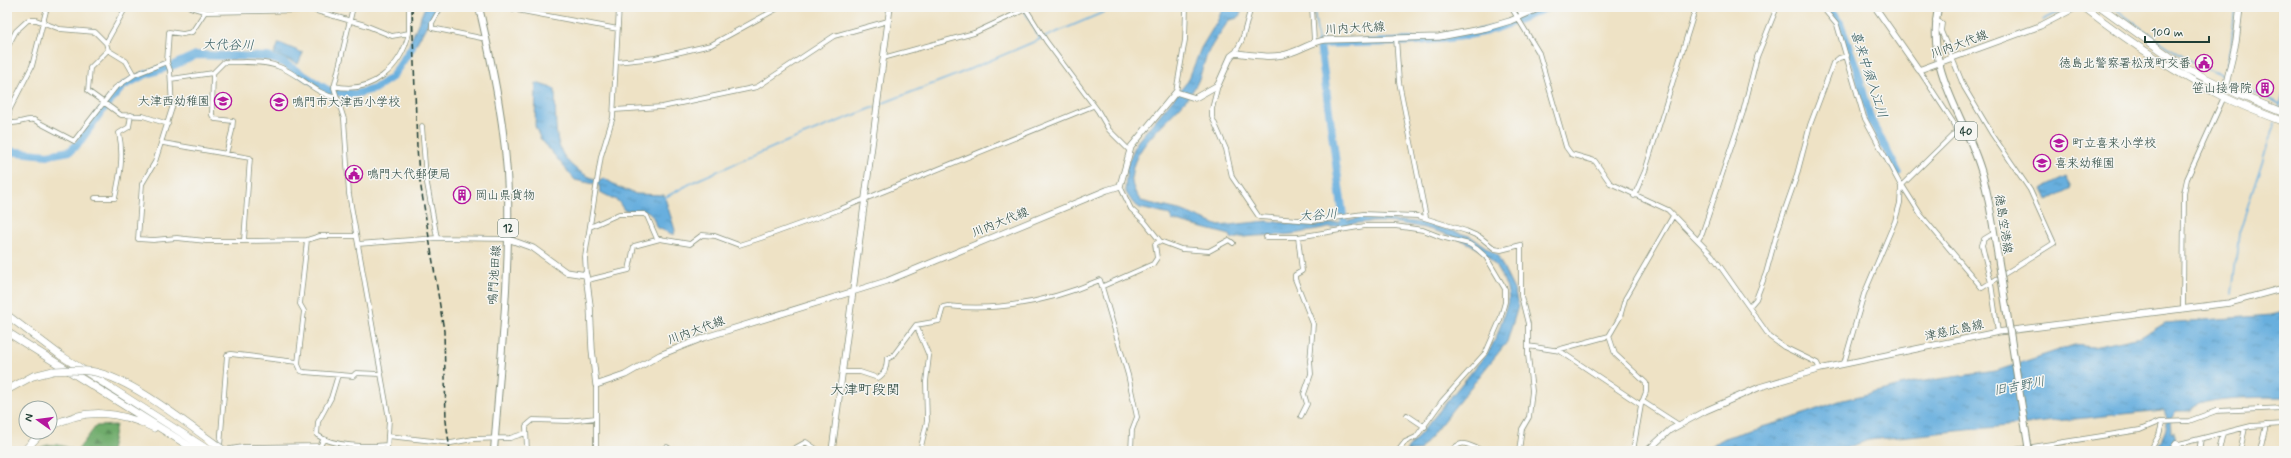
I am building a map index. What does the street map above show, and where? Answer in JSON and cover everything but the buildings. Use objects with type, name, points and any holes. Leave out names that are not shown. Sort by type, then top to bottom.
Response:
[{"type":"highway","points":[[2084,7],[2146,52],[2224,97],[2284,122]]},
{"type":"highway","points":[[2100,7],[2187,68],[2226,88],[2283,112]]},
{"type":"highway","points":[[7,315],[106,389],[197,451]]},
{"type":"highway","points":[[7,332],[210,451]]},
{"type":"highway","points":[[7,390],[33,376],[53,371],[76,370],[95,372],[114,378],[131,386],[221,451]]},
{"type":"highway","points":[[58,424],[78,415],[106,413],[140,422],[197,451]]},
{"type":"highway","points":[[24,451],[34,440]]},
{"type":"main road","name":"鳴門池田線","points":[[478,7],[494,72],[505,148],[508,239],[494,451]]},
{"type":"main road","points":[[832,451],[890,7]]},
{"type":"main road","name":"川内大代線","points":[[1235,53],[1252,55],[1286,54],[1314,41],[1396,37],[1440,37],[1486,28],[1519,18],[1542,7]]},
{"type":"main road","name":"川内大代線","points":[[1875,7],[1919,70],[2040,26],[2076,7]]},
{"type":"main road","name":"徳島空港線","points":[[1938,7],[1935,20],[1935,44],[1942,78],[1968,135],[1988,190],[2029,451]]},
{"type":"main road","points":[[2226,88],[2236,42],[2240,7]]},
{"type":"main road","points":[[1121,187],[1130,151],[1137,138],[1177,92],[1191,98],[1195,98],[1218,85],[1231,56],[1235,53]]},
{"type":"main road","name":"川内大代線","points":[[596,385],[625,375],[660,355],[703,338],[886,281],[1107,190],[1121,187]]},
{"type":"main road","points":[[508,239],[533,248],[566,272],[587,277],[596,385]]},
{"type":"main road","name":"津慈広島線","points":[[1646,451],[1655,442],[1679,425],[1705,411],[1760,387],[1820,369],[1998,332],[2229,303],[2284,288]]},
{"type":"street","points":[[47,7],[32,66],[10,109],[7,122],[18,124],[29,119],[34,120],[74,141],[105,103],[115,88],[134,74],[168,62]]},
{"type":"street","points":[[106,43],[126,7]]},
{"type":"street","points":[[190,7],[206,12],[313,10],[392,36],[409,33]]},
{"type":"street","points":[[208,7],[190,34],[169,32],[168,62],[171,79],[172,108],[155,162],[142,184],[138,239],[153,240],[177,238],[206,241],[307,240],[320,236],[356,236]]},
{"type":"street","points":[[252,11],[260,7]]},
{"type":"street","points":[[353,7],[334,87],[344,119],[347,175],[356,236],[389,419],[387,451]]},
{"type":"street","points":[[334,87],[361,88],[384,76],[400,53],[409,33],[409,7]]},
{"type":"street","points":[[441,7],[432,23],[432,28],[486,38]]},
{"type":"street","points":[[500,7],[520,9],[618,29]]},
{"type":"street","points":[[619,7],[614,110],[601,156],[585,257],[587,277],[627,272],[631,262],[634,246],[657,239],[666,239],[690,244],[702,235],[708,234],[739,245],[824,216],[993,147],[1046,123],[1093,106]]},
{"type":"street","points":[[616,62],[655,58],[711,45],[780,7]]},
{"type":"street","points":[[1177,92],[1185,40],[1186,7]]},
{"type":"street","points":[[1235,53],[1242,40],[1250,7]]},
{"type":"street","points":[[1312,7],[1314,41]]},
{"type":"street","points":[[1511,7],[1539,53],[1568,151],[1576,156],[1595,161],[1607,181],[1660,205],[1673,216],[1712,255],[1770,337],[1784,347],[1817,363],[1820,369]]},
{"type":"street","points":[[1517,7],[1519,18]]},
{"type":"street","points":[[1636,193],[1696,7]]},
{"type":"street","points":[[1698,240],[1702,234],[1719,188],[1757,57],[1777,7]]},
{"type":"street","points":[[1822,7],[1837,25],[1864,117],[1901,185],[1921,215],[1982,288],[2054,243],[2030,190],[1974,106],[1941,30],[1942,23],[1935,20]]},
{"type":"street","points":[[883,58],[974,33],[1026,9],[1046,41],[1109,130],[1130,151]]},
{"type":"street","points":[[7,48],[16,31],[28,20],[44,23],[60,29],[95,32],[106,43],[108,50],[126,60],[134,74]]},
{"type":"street","points":[[614,110],[662,107],[724,95],[761,83],[834,36],[888,21]]},
{"type":"street","points":[[1396,37],[1399,82],[1426,217]]},
{"type":"street","points":[[108,50],[93,64],[88,74],[88,91],[121,115],[143,116],[168,124]]},
{"type":"street","points":[[1749,307],[1756,299],[1766,273],[1780,222],[1796,178],[1810,125],[1833,63],[1839,58],[1847,56]]},
{"type":"street","points":[[171,79],[213,73],[224,62],[268,64],[282,68],[323,93],[336,97]]},
{"type":"street","points":[[1844,363],[1864,294],[1895,221],[1900,204],[1901,185],[1957,131],[1955,125],[1919,70]]},
{"type":"street","points":[[213,73],[212,115],[215,119],[233,121],[226,154]]},
{"type":"street","points":[[1218,85],[1212,109],[1212,117],[1226,149],[1232,177],[1257,215],[1261,218],[1313,221],[1377,213],[1426,217],[1466,230],[1480,237],[1495,249],[1501,250],[1521,245],[1522,296],[1528,324],[1528,346],[1532,382],[1530,417],[1520,436],[1519,451]]},
{"type":"street","points":[[2182,308],[2184,192],[2187,178],[2224,97]]},
{"type":"street","points":[[2283,112],[2284,100]]},
{"type":"street","points":[[95,198],[115,198],[123,160],[119,133],[129,127],[131,115]]},
{"type":"street","points":[[422,126],[426,178],[437,238]]},
{"type":"street","points":[[162,143],[250,158],[244,240]]},
{"type":"street","points":[[1121,187],[1133,212],[1146,222],[1160,241],[1182,249],[1197,251],[1214,249],[1229,240],[1233,243]]},
{"type":"street","points":[[590,227],[619,214],[644,214],[647,216],[657,239]]},
{"type":"street","points":[[1528,346],[1557,350],[1609,336],[1620,317],[1625,300],[1673,216]]},
{"type":"street","points":[[1266,237],[1298,237],[1364,226],[1395,226],[1423,230],[1469,244],[1486,257],[1505,289],[1505,302],[1500,320],[1486,352],[1442,401],[1425,427],[1416,437],[1405,442],[1398,451]]},
{"type":"street","points":[[1994,233],[1984,239],[1982,245],[1991,283],[1998,332]]},
{"type":"street","points":[[1298,237],[1302,271],[1295,275],[1305,308],[1311,316],[1313,330],[1310,361],[1311,374],[1304,394],[1307,404],[1301,416]]},
{"type":"street","points":[[358,244],[437,238],[508,239]]},
{"type":"street","points":[[307,240],[300,304],[304,311],[298,363],[301,371],[338,375],[380,374]]},
{"type":"street","points":[[1103,286],[1153,264],[1157,258],[1155,244],[1160,241]]},
{"type":"street","points":[[2284,275],[2284,283]]},
{"type":"street","points":[[843,372],[860,372],[878,378],[882,376],[885,372],[887,359],[893,356],[916,325],[939,321],[941,311],[948,306],[985,308],[1017,306],[1058,297],[1100,280],[1103,286],[1112,325],[1128,375],[1137,416],[1132,430],[1131,451]]},
{"type":"street","points":[[916,325],[930,356],[926,382],[928,421],[920,451]]},
{"type":"street","points":[[1609,336],[1615,354],[1646,383],[1646,392],[1641,403],[1633,451]]},
{"type":"street","points":[[1557,350],[1679,425]]},
{"type":"street","points":[[298,363],[231,354],[227,355],[221,451],[243,447],[319,449],[323,440]]},
{"type":"street","points":[[338,375],[331,398],[318,426],[317,435],[323,440],[362,447],[387,446]]},
{"type":"street","points":[[596,385],[596,451]]},
{"type":"street","points":[[2007,451],[2140,430],[2164,422],[2189,421],[2216,411],[2284,408]]},
{"type":"street","points":[[1407,415],[1425,427]]},
{"type":"street","points":[[527,451],[526,426],[533,420],[568,421],[596,418]]},
{"type":"street","points":[[2150,451],[2164,422]]},
{"type":"street","points":[[2170,451],[2176,442],[2179,444],[2245,428],[2284,424]]},
{"type":"street","points":[[2260,451],[2266,425]]},
{"type":"street","points":[[2240,451],[2245,428]]},
{"type":"street","points":[[388,436],[449,443],[495,438],[510,438],[526,433]]},
{"type":"street","points":[[2219,451],[2223,433]]},
{"type":"street","points":[[2199,451],[2201,439]]},
{"type":"street","points":[[790,451],[806,442],[819,451]]},
{"type":"street","points":[[1451,451],[1457,443],[1461,442],[1485,451]]},
{"type":"street","points":[[2282,451],[2284,442]]},
{"type":"street","points":[[2177,451],[2179,444]]},
{"type":"street","points":[[660,451],[667,447],[672,451]]},
{"type":"green space","points":[[116,425],[111,451],[77,451],[96,426]]},
{"type":"green space","points":[[60,445],[77,451],[33,451],[45,446]]},
{"type":"water","points":[[425,7],[437,7],[409,57],[405,54]]},
{"type":"water","points":[[1223,7],[1244,7],[1238,18],[1229,20],[1212,45],[1193,90],[1148,141],[1138,155],[1132,170],[1133,185],[1141,201],[1183,211],[1219,226],[1267,221],[1303,225],[1324,225],[1364,217],[1423,223],[1470,236],[1497,255],[1515,292],[1518,306],[1507,342],[1419,451],[1406,451],[1489,351],[1497,336],[1509,298],[1501,275],[1486,255],[1476,248],[1449,235],[1417,226],[1387,222],[1355,223],[1308,232],[1232,239],[1230,235],[1172,220],[1170,215],[1140,208],[1133,203],[1125,191],[1127,165],[1137,142],[1188,81],[1201,48],[1218,20]]},
{"type":"water","points":[[279,43],[303,53],[298,64],[274,54]]},
{"type":"water","points":[[536,83],[555,89],[556,120],[559,145],[564,156],[572,165],[584,174],[600,181],[604,178],[618,187],[636,194],[664,195],[675,230],[674,235],[656,227],[652,215],[649,212],[642,210],[624,210],[618,201],[600,192],[599,185],[575,180],[540,138],[535,126]]},
{"type":"water","points":[[2066,177],[2072,188],[2048,200],[2043,188]]},
{"type":"water","name":"旧吉野川","points":[[2284,312],[2284,397],[2234,398],[2206,402],[2189,411],[2176,411],[2171,419],[2172,433],[2175,432],[2175,439],[2167,451],[2155,451],[2167,425],[2166,415],[2163,410],[1869,440],[1837,451],[1701,451],[1727,437],[1790,419],[1839,401],[1917,382],[1996,371],[2074,345],[2093,347],[2141,337],[2164,323],[2271,315]]},
{"type":"waterway","points":[[1022,7],[1040,39]]},
{"type":"waterway","points":[[878,105],[956,75],[1116,7]]},
{"type":"waterway","points":[[1314,7],[1318,40]]},
{"type":"waterway","points":[[1514,7],[1519,14]]},
{"type":"waterway","name":"大谷川","points":[[1344,223],[1320,44],[1404,42],[1466,35],[1495,29],[1549,7]]},
{"type":"waterway","name":"喜来中須入江川","points":[[1827,7],[1840,23],[1858,73],[1870,118],[1898,172]]},
{"type":"waterway","points":[[2043,20],[2069,7]]},
{"type":"waterway","points":[[2113,7],[2182,56],[2209,70],[2216,71],[2223,78]]},
{"type":"waterway","points":[[2226,79],[2223,78],[2231,49],[2235,7]]},
{"type":"waterway","name":"大代谷川","points":[[7,151],[48,155],[70,151],[79,143],[100,113],[123,86],[144,75],[174,65],[196,55],[268,57],[282,62],[329,91],[355,94],[374,89],[392,77],[412,47]]},
{"type":"waterway","points":[[2229,81],[2280,104]]},
{"type":"waterway","points":[[2279,109],[2284,91]]},
{"type":"waterway","points":[[664,198],[695,181],[783,143],[875,107]]},
{"type":"waterway","points":[[2232,294],[2239,233],[2275,122]]},
{"type":"railway","points":[[412,7],[419,175],[444,331],[446,421],[450,451]]},
{"type":"place","name":"徳島北警察署松茂町交番","points":[[2204,63]]},
{"type":"place","name":"笹山接骨院","points":[[2265,88]]},
{"type":"place","name":"大津西幼稚園","points":[[223,101]]},
{"type":"place","name":"鳴門市大津西小学校","points":[[279,102]]},
{"type":"place","name":"町立喜来小学校","points":[[2059,143]]},
{"type":"place","name":"喜来幼稚園","points":[[2042,163]]},
{"type":"place","name":"鳴門大代郵便局","points":[[354,174]]},
{"type":"place","name":"岡山県貨物","points":[[462,195]]},
{"type":"district","name":"大津町段関","points":[[865,389]]}]
